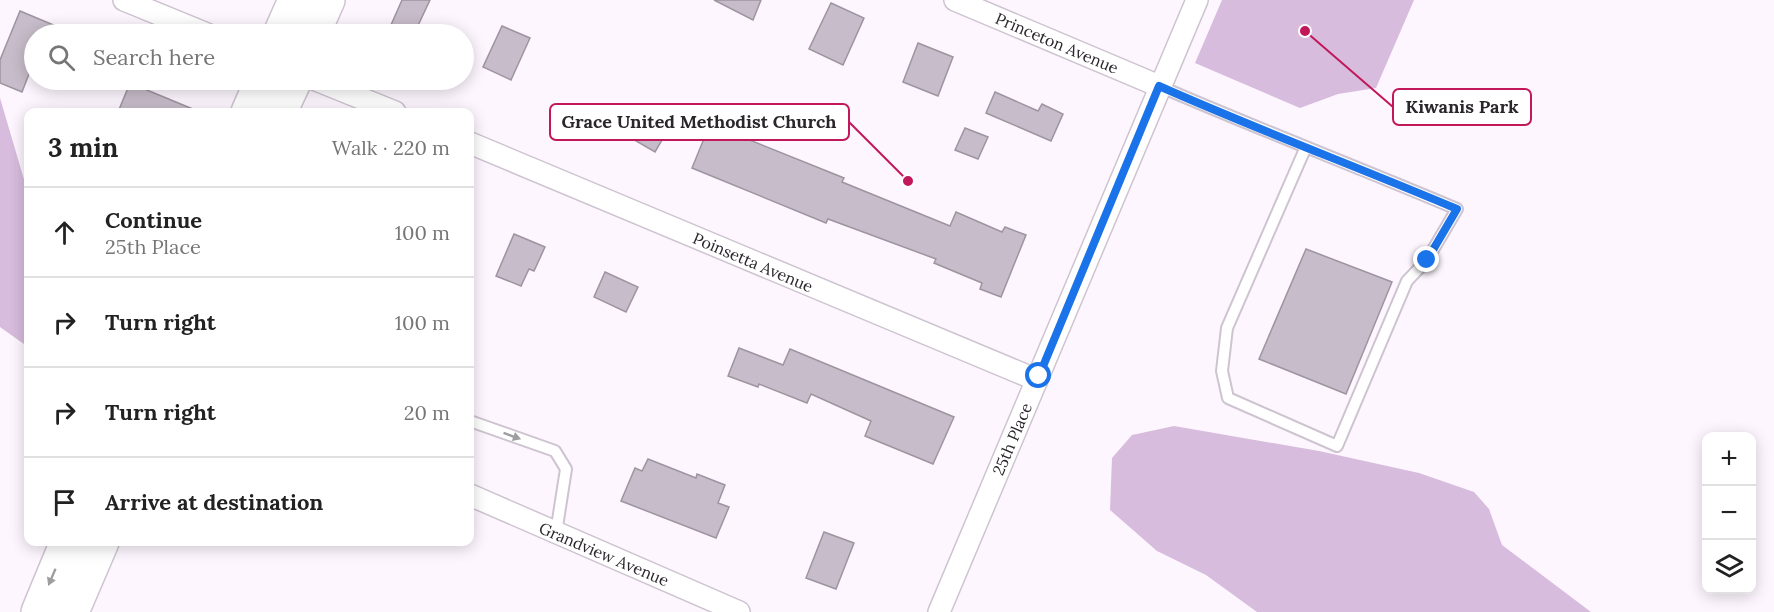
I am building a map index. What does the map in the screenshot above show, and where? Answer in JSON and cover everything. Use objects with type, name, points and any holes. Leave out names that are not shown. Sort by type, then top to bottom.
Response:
[{"type":"main road","points":[[284,24],[295,0]]},
{"type":"main road","points":[[317,24],[328,0]]},
{"type":"main road","points":[[250,108],[258,90]]},
{"type":"main road","points":[[267,108],[275,90]]},
{"type":"main road","points":[[282,108],[290,90]]},
{"type":"main road","points":[[38,612],[65,546]]},
{"type":"main road","points":[[72,612],[100,546]]},
{"type":"street","points":[[124,0],[183,24]]},
{"type":"street","name":"Princeton Avenue","points":[[955,0],[1159,86]]},
{"type":"street","name":"25th Place","points":[[939,612],[1197,0]]},
{"type":"street","points":[[341,90],[385,108]]},
{"type":"street","name":"Poinsetta Avenue","points":[[474,145],[1037,380]]},
{"type":"street","name":"Grandview Avenue","points":[[474,497],[740,612]]},
{"type":"lane","points":[[1159,86],[1305,149],[1333,156],[1457,209],[1427,260],[1407,281],[1337,446],[1228,398],[1222,371],[1227,328],[1305,149]]},
{"type":"lane","points":[[474,422],[555,451],[566,470],[556,533]]},
{"type":"shaded area","points":[[1222,0],[1414,0],[1376,88],[1338,94],[1300,108],[1195,63]]},
{"type":"shaded area","points":[[0,98],[24,179],[24,344],[0,327]]},
{"type":"shaded area","points":[[1174,426],[1319,451],[1419,473],[1474,492],[1489,509],[1502,545],[1591,612],[1257,612],[1206,575],[1157,551],[1110,510],[1112,458],[1132,435]]},
{"type":"building","points":[[402,0],[430,0],[419,24],[391,24]]},
{"type":"building","points":[[714,0],[761,0],[753,20]]},
{"type":"building","points":[[831,3],[864,18],[843,65],[809,49]]},
{"type":"building","points":[[20,11],[51,24],[24,24],[24,87],[22,92],[0,83],[0,60]]},
{"type":"building","points":[[502,26],[530,38],[511,80],[483,67]]},
{"type":"building","points":[[918,43],[953,57],[938,96],[903,82]]},
{"type":"building","points":[[127,90],[147,90],[190,108],[120,108]]},
{"type":"building","points":[[995,92],[1038,111],[1042,104],[1063,114],[1051,141],[986,113]]},
{"type":"building","points":[[649,109],[672,123],[655,152],[631,138]]},
{"type":"building","points":[[710,124],[844,178],[842,182],[950,226],[956,212],[1002,232],[1005,227],[1026,235],[1001,297],[980,289],[982,283],[934,263],[936,259],[828,219],[826,223],[692,168]]},
{"type":"building","points":[[965,128],[988,137],[978,159],[955,150]]},
{"type":"building","points":[[514,234],[545,247],[534,271],[529,269],[521,286],[496,276]]},
{"type":"building","points":[[1306,249],[1392,282],[1346,394],[1259,359]]},
{"type":"building","points":[[605,272],[638,287],[626,312],[594,297]]},
{"type":"building","points":[[739,348],[783,365],[790,349],[954,417],[933,464],[865,436],[871,421],[811,394],[807,403],[759,384],[758,387],[728,376]]},
{"type":"building","points":[[648,459],[696,478],[697,474],[725,485],[718,503],[729,507],[716,538],[621,501],[635,468],[642,471]]},
{"type":"building","points":[[824,532],[854,543],[836,589],[806,578]]},
{"type":"place","name":"Kiwanis Park","points":[[1305,31]]},
{"type":"place","name":"Grace United Methodist Church","points":[[908,181]]},
{"type":"route","points":[[1039,376],[1159,86],[1305,149],[1333,156],[1457,209],[1427,260]]}]
